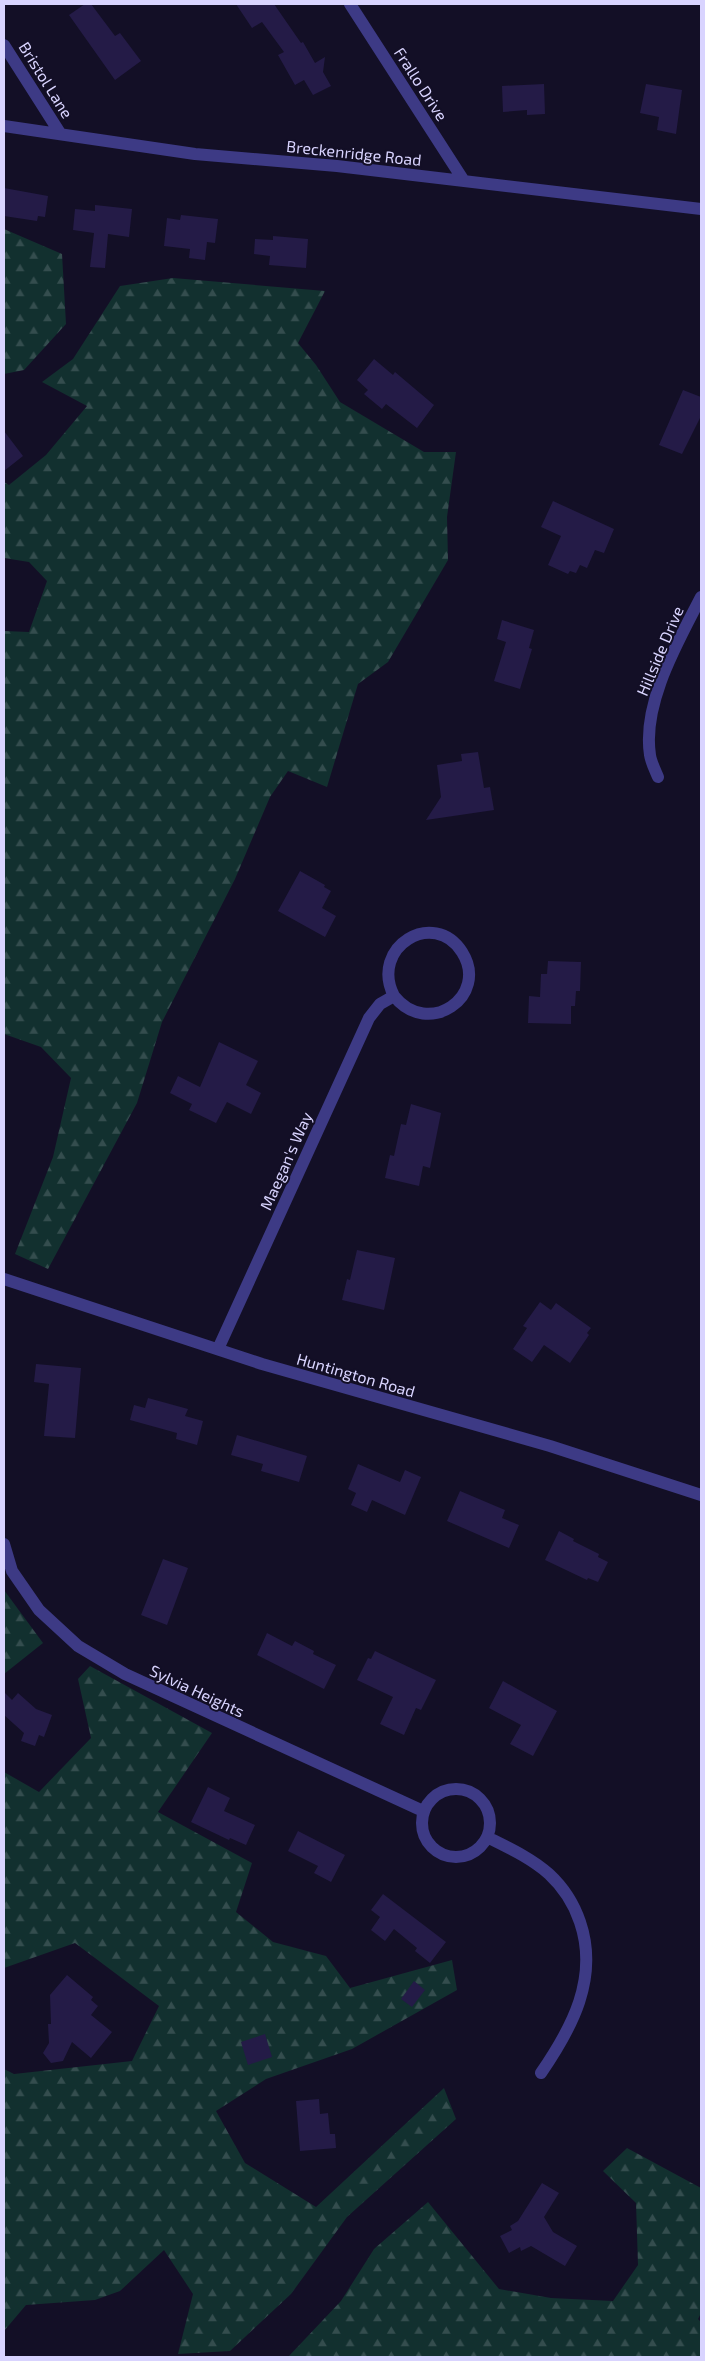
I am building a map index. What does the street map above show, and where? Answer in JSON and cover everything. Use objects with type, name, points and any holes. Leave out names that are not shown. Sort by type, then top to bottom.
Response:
[{"type":"street","name":"Frallo Drive","points":[[350,4],[464,181]]},
{"type":"street","name":"Bristol Lane","points":[[4,45],[60,133]]},
{"type":"street","name":"Breckenridge Road","points":[[4,126],[195,154],[337,166],[701,209]]},
{"type":"street","name":"Hillside Drive","points":[[658,777],[650,756],[649,730],[655,697],[701,597]]},
{"type":"street","points":[[420,934],[435,934],[450,940],[462,952],[468,966],[468,982],[462,997],[450,1008],[433,1014],[415,1012],[400,1003],[394,996],[390,988],[388,971],[393,954],[405,941],[420,934]]},
{"type":"street","name":"Maegan's Way","points":[[218,1349],[369,1018],[380,1004],[394,996]]},
{"type":"street","name":"Huntington Road","points":[[4,1279],[338,1387],[550,1446],[701,1495]]},
{"type":"street","name":"Sylvia Heights","points":[[4,1544],[12,1571],[39,1610],[78,1646],[125,1674],[424,1811]]},
{"type":"street","points":[[457,1789],[469,1792],[483,1803],[489,1814],[490,1826],[487,1837],[479,1849],[467,1856],[446,1856],[433,1850],[425,1838],[421,1825],[424,1811],[430,1800],[445,1791],[457,1789]]},
{"type":"street","points":[[487,1837],[518,1853],[550,1875],[568,1898],[582,1928],[587,1968],[580,2004],[567,2033],[541,2073]]},
{"type":"green space","points":[[4,229],[62,254],[66,324],[24,370],[4,374]]},
{"type":"green space","points":[[173,278],[325,291],[298,343],[316,365],[340,402],[424,452],[456,452],[447,517],[448,560],[388,662],[358,684],[327,787],[288,771],[270,797],[235,879],[162,1022],[137,1103],[48,1269],[15,1254],[53,1157],[71,1078],[41,1047],[4,1034],[4,631],[29,632],[47,581],[29,562],[4,558],[4,482],[9,485],[46,455],[87,406],[42,382],[73,359],[120,286]]},
{"type":"green space","points":[[4,1590],[43,1643],[4,1674]]},
{"type":"green space","points":[[90,1666],[212,1733],[158,1812],[252,1863],[236,1912],[273,1942],[326,1956],[350,1988],[452,1960],[457,1990],[352,2049],[266,2079],[216,2111],[245,2163],[316,2207],[444,2088],[456,2119],[347,2217],[291,2294],[230,2351],[178,2354],[193,2294],[164,2250],[120,2291],[95,2300],[26,2305],[4,2331],[4,2069],[14,2074],[132,2061],[159,2006],[75,1943],[4,1968],[4,1772],[39,1792],[91,1738],[78,1679]]},
{"type":"green space","points":[[627,2148],[701,2188],[701,2313],[698,2319],[701,2322],[701,2357],[288,2357],[341,2301],[374,2249],[428,2202],[499,2289],[551,2298],[613,2301],[638,2265],[636,2203],[603,2171]]},
{"type":"building","points":[[85,4],[91,4],[115,36],[120,33],[141,61],[115,80],[69,15]]},
{"type":"building","points":[[236,4],[274,4],[301,43],[303,42],[315,63],[325,57],[323,72],[331,86],[313,95],[304,80],[295,85],[278,55],[284,52],[262,22],[252,28]]},
{"type":"building","points":[[544,84],[545,114],[527,115],[527,110],[503,112],[502,86]]},
{"type":"building","points":[[646,84],[682,90],[676,134],[657,130],[659,117],[640,113]]},
{"type":"building","points":[[4,188],[48,196],[45,217],[38,216],[37,221],[4,216]]},
{"type":"building","points":[[95,205],[132,209],[129,237],[108,234],[105,268],[90,267],[94,233],[73,230],[75,209],[95,211]]},
{"type":"building","points":[[181,215],[218,219],[215,243],[207,242],[205,260],[189,258],[190,249],[164,246],[167,218],[180,220]]},
{"type":"building","points":[[273,236],[308,239],[306,268],[269,265],[270,256],[254,254],[255,239],[273,240]]},
{"type":"building","points":[[374,359],[393,375],[395,372],[434,405],[417,428],[386,404],[382,409],[364,394],[368,390],[357,380]]},
{"type":"building","points":[[683,390],[701,397],[701,416],[682,454],[659,445]]},
{"type":"building","points":[[4,431],[23,456],[4,471]]},
{"type":"building","points":[[553,501],[614,529],[604,553],[595,550],[587,568],[580,565],[576,573],[570,571],[568,574],[548,565],[561,536],[541,527]]},
{"type":"building","points":[[502,620],[534,630],[529,648],[532,649],[520,689],[494,681],[506,642],[497,639]]},
{"type":"building","points":[[478,752],[484,788],[490,787],[494,810],[426,820],[441,797],[437,765],[462,761],[461,754]]},
{"type":"building","points":[[300,871],[325,885],[324,887],[331,891],[322,908],[336,916],[325,937],[278,911]]},
{"type":"building","points":[[548,961],[581,962],[580,991],[576,991],[575,1006],[571,1006],[571,1024],[528,1023],[529,996],[540,997],[541,974],[547,974]]},
{"type":"building","points":[[219,1042],[258,1061],[246,1085],[261,1093],[251,1114],[227,1102],[216,1123],[189,1110],[192,1104],[170,1093],[178,1076],[200,1087]]},
{"type":"building","points":[[411,1104],[441,1113],[430,1168],[423,1166],[419,1186],[385,1178],[390,1155],[394,1156],[401,1124],[406,1125]]},
{"type":"building","points":[[357,1250],[395,1258],[384,1310],[342,1300],[347,1279],[350,1280]]},
{"type":"building","points":[[540,1302],[551,1310],[556,1303],[591,1328],[587,1333],[589,1335],[570,1363],[544,1345],[532,1362],[513,1349],[527,1328],[523,1326]]},
{"type":"building","points":[[36,1364],[81,1368],[75,1438],[44,1436],[49,1384],[34,1382]]},
{"type":"building","points":[[148,1398],[188,1409],[185,1416],[203,1421],[197,1445],[176,1439],[177,1433],[130,1420],[134,1405],[145,1408]]},
{"type":"building","points":[[237,1435],[307,1456],[299,1482],[261,1471],[263,1464],[231,1455]]},
{"type":"building","points":[[358,1464],[400,1482],[405,1470],[421,1477],[405,1515],[372,1500],[367,1512],[351,1505],[356,1493],[348,1489]]},
{"type":"building","points":[[460,1491],[505,1510],[502,1518],[519,1525],[509,1548],[447,1521]]},
{"type":"building","points":[[559,1531],[574,1539],[573,1541],[599,1554],[598,1557],[608,1562],[598,1582],[588,1578],[587,1580],[545,1560]]},
{"type":"building","points":[[163,1559],[188,1568],[167,1625],[141,1615]]},
{"type":"building","points":[[267,1633],[292,1646],[295,1641],[314,1651],[313,1654],[336,1665],[324,1689],[257,1655]]},
{"type":"building","points":[[375,1651],[436,1680],[421,1710],[416,1708],[404,1735],[380,1724],[393,1697],[357,1680],[368,1658],[371,1659]]},
{"type":"building","points":[[503,1681],[557,1711],[533,1756],[510,1744],[521,1725],[489,1708]]},
{"type":"building","points":[[4,1692],[12,1700],[18,1693],[36,1709],[52,1715],[44,1737],[39,1735],[35,1746],[21,1741],[24,1733],[4,1715]]},
{"type":"building","points":[[208,1787],[230,1798],[224,1811],[255,1825],[246,1845],[230,1838],[229,1840],[191,1822]]},
{"type":"building","points":[[298,1831],[345,1855],[331,1882],[314,1873],[318,1866],[288,1851]]},
{"type":"building","points":[[383,1894],[446,1942],[430,1963],[415,1951],[417,1948],[394,1929],[385,1941],[371,1930],[380,1917],[371,1910]]},
{"type":"building","points":[[67,1975],[93,1997],[91,2000],[98,2006],[91,2015],[112,2032],[91,2058],[72,2042],[63,2061],[51,2063],[43,2053],[49,2043],[48,2024],[51,2024],[50,1995]]},
{"type":"building","points":[[414,1981],[425,1990],[412,2007],[401,1999]]},
{"type":"building","points":[[265,2034],[272,2057],[248,2065],[241,2042]]},
{"type":"building","points":[[319,2099],[320,2114],[328,2113],[330,2134],[335,2134],[336,2148],[300,2151],[296,2101]]},
{"type":"building","points":[[542,2183],[559,2193],[544,2217],[553,2232],[577,2246],[565,2266],[531,2246],[521,2251],[520,2247],[509,2253],[500,2236],[512,2230],[510,2226],[518,2221]]}]
